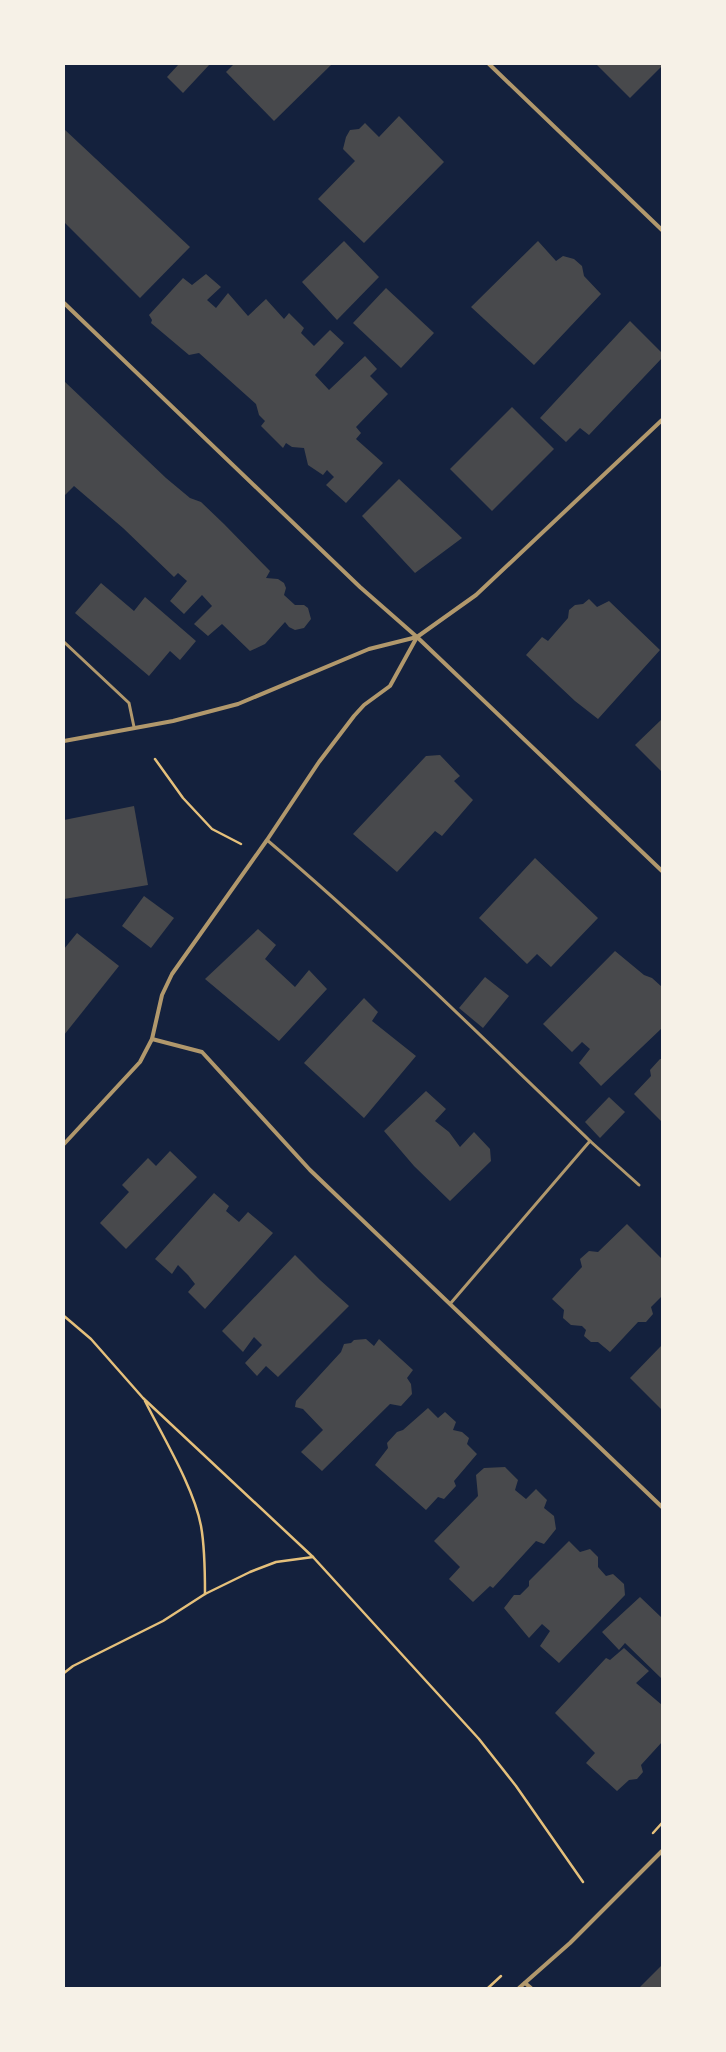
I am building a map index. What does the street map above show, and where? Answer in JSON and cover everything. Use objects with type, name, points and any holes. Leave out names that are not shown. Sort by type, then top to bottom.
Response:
[{"type":"street","points":[[489,64],[662,230]]},
{"type":"street","points":[[64,303],[360,587],[417,637],[662,871]]},
{"type":"street","points":[[64,741],[173,720],[238,704],[369,649],[417,637],[476,595],[662,420]]},
{"type":"street","points":[[64,1144],[140,1062],[152,1039],[162,995],[172,974],[267,840],[319,762],[364,705],[390,686],[417,637]]},
{"type":"street","points":[[152,1039],[202,1052],[310,1170],[662,1508]]},
{"type":"street","points":[[519,1988],[570,1943],[662,1851]]},
{"type":"street","points":[[525,1983],[531,1988]]},
{"type":"lane","points":[[64,642],[129,703],[134,727]]},
{"type":"lane","points":[[267,840],[297,865],[445,1001],[590,1142],[639,1185]]},
{"type":"lane","points":[[450,1304],[590,1142]]},
{"type":"path","points":[[155,759],[184,798],[212,829],[243,845]]},
{"type":"path","points":[[64,1316],[91,1339],[143,1398],[313,1557],[479,1739],[516,1786],[583,1882]]},
{"type":"path","points":[[143,1398],[186,1484],[201,1526],[205,1561],[205,1594]]},
{"type":"path","points":[[64,1673],[73,1666],[163,1621],[205,1594],[250,1572],[276,1562],[313,1557]]},
{"type":"building","points":[[179,64],[210,64],[183,93],[167,77]]},
{"type":"building","points":[[234,64],[332,64],[274,121],[226,72]]},
{"type":"building","points":[[596,64],[662,64],[662,66],[630,98]]},
{"type":"building","points":[[399,116],[444,162],[364,243],[318,199],[355,161],[343,149],[346,137],[350,130],[359,129],[365,123],[379,137]]},
{"type":"building","points":[[64,129],[190,247],[140,298],[64,222]]},
{"type":"building","points":[[344,241],[379,277],[337,320],[302,282]]},
{"type":"building","points":[[538,241],[556,261],[563,256],[574,259],[582,266],[584,276],[601,294],[534,365],[471,307]]},
{"type":"building","points":[[206,274],[221,287],[207,300],[216,308],[228,293],[248,316],[266,299],[284,319],[289,313],[304,328],[301,333],[314,346],[330,330],[344,343],[315,375],[329,390],[365,356],[377,369],[370,376],[388,394],[356,427],[361,433],[356,439],[383,463],[346,503],[326,485],[334,477],[327,470],[323,475],[308,465],[304,448],[292,447],[286,443],[283,448],[261,426],[265,421],[259,415],[256,404],[199,353],[189,355],[151,323],[152,320],[149,315],[183,278],[192,285]]},
{"type":"building","points":[[386,288],[434,333],[401,368],[353,323]]},
{"type":"building","points":[[630,321],[662,353],[662,358],[589,435],[580,428],[566,442],[540,418]]},
{"type":"building","points":[[64,381],[166,478],[190,498],[201,502],[224,524],[270,571],[266,578],[278,579],[284,583],[286,588],[284,595],[295,605],[304,605],[308,608],[311,619],[304,628],[295,630],[289,627],[285,622],[265,644],[250,651],[222,624],[208,636],[194,624],[212,606],[202,595],[184,614],[170,601],[187,581],[178,573],[174,577],[123,528],[74,486],[64,496]]},
{"type":"building","points":[[512,407],[554,449],[492,511],[450,469]]},
{"type":"building","points":[[399,479],[462,538],[415,573],[362,516]]},
{"type":"building","points":[[101,583],[134,611],[145,597],[196,641],[180,660],[170,651],[149,676],[75,613]]},
{"type":"building","points":[[589,599],[597,607],[609,601],[660,650],[598,719],[575,701],[526,655],[542,637],[548,641],[568,618],[569,610],[575,605],[583,604]]},
{"type":"building","points":[[662,719],[662,772],[635,745]]},
{"type":"building","points":[[440,755],[460,776],[454,781],[473,800],[442,836],[435,831],[397,872],[353,834],[426,756]]},
{"type":"building","points":[[134,806],[148,885],[64,899],[64,820]]},
{"type":"building","points":[[535,858],[598,918],[551,967],[537,954],[527,964],[479,918]]},
{"type":"building","points":[[144,896],[174,918],[151,948],[122,926]]},
{"type":"building","points":[[258,929],[276,945],[265,959],[295,987],[309,970],[327,989],[279,1041],[205,979]]},
{"type":"building","points":[[77,933],[119,966],[64,1035],[64,949]]},
{"type":"building","points":[[615,951],[644,975],[652,978],[662,987],[662,1028],[601,1086],[579,1063],[590,1049],[582,1042],[572,1052],[543,1024]]},
{"type":"building","points":[[485,977],[509,996],[483,1028],[459,1008]]},
{"type":"building","points":[[364,998],[378,1012],[372,1021],[416,1056],[364,1118],[304,1063]]},
{"type":"building","points":[[660,1059],[662,1059],[662,1122],[634,1094],[651,1076],[650,1070]]},
{"type":"building","points":[[426,1091],[446,1109],[435,1121],[449,1132],[460,1147],[474,1132],[490,1149],[491,1161],[450,1201],[414,1166],[384,1131]]},
{"type":"building","points":[[609,1097],[625,1112],[600,1138],[585,1122]]},
{"type":"building","points":[[170,1151],[197,1177],[126,1249],[100,1223],[129,1192],[122,1185],[148,1158],[156,1166]]},
{"type":"building","points":[[214,1193],[229,1206],[226,1211],[239,1222],[248,1212],[273,1233],[205,1309],[188,1292],[195,1284],[178,1265],[172,1274],[155,1259]]},
{"type":"building","points":[[627,1224],[662,1259],[662,1296],[651,1307],[653,1314],[646,1322],[638,1322],[610,1352],[598,1342],[591,1342],[584,1336],[586,1330],[582,1326],[571,1325],[563,1318],[564,1310],[552,1299],[582,1267],[580,1259],[589,1251],[598,1252]]},
{"type":"building","points":[[295,1255],[349,1306],[278,1377],[266,1366],[257,1376],[245,1363],[262,1345],[254,1337],[243,1352],[222,1331]]},
{"type":"building","points":[[366,1339],[374,1346],[379,1339],[413,1370],[407,1378],[411,1384],[412,1394],[401,1406],[390,1404],[322,1471],[301,1452],[323,1430],[303,1409],[295,1407],[296,1401],[341,1352],[344,1344],[351,1343],[354,1340]]},
{"type":"building","points":[[662,1345],[662,1410],[630,1378]]},
{"type":"building","points":[[428,1408],[438,1418],[445,1412],[456,1422],[453,1430],[462,1432],[469,1438],[467,1444],[477,1454],[454,1481],[456,1486],[444,1499],[438,1497],[426,1510],[375,1465],[388,1448],[387,1443],[397,1432],[403,1430]]},
{"type":"building","points":[[505,1467],[518,1480],[515,1490],[526,1499],[536,1489],[547,1500],[544,1508],[554,1516],[556,1529],[544,1544],[536,1541],[493,1588],[490,1586],[473,1602],[449,1579],[460,1567],[434,1541],[478,1496],[476,1475],[484,1468]]},
{"type":"building","points":[[569,1541],[580,1552],[590,1549],[598,1557],[598,1567],[606,1576],[613,1574],[624,1584],[625,1595],[559,1663],[540,1646],[550,1631],[542,1624],[529,1638],[504,1608],[514,1595],[520,1595],[529,1586],[529,1581]]},
{"type":"building","points":[[640,1597],[662,1618],[662,1679],[625,1643],[619,1650],[602,1632]]},
{"type":"building","points":[[624,1648],[649,1671],[636,1683],[662,1705],[662,1742],[641,1765],[643,1772],[637,1779],[629,1780],[617,1791],[586,1763],[595,1753],[555,1713],[606,1658],[610,1660]]},
{"type":"building","points":[[662,1965],[662,1988],[639,1988]]}]
